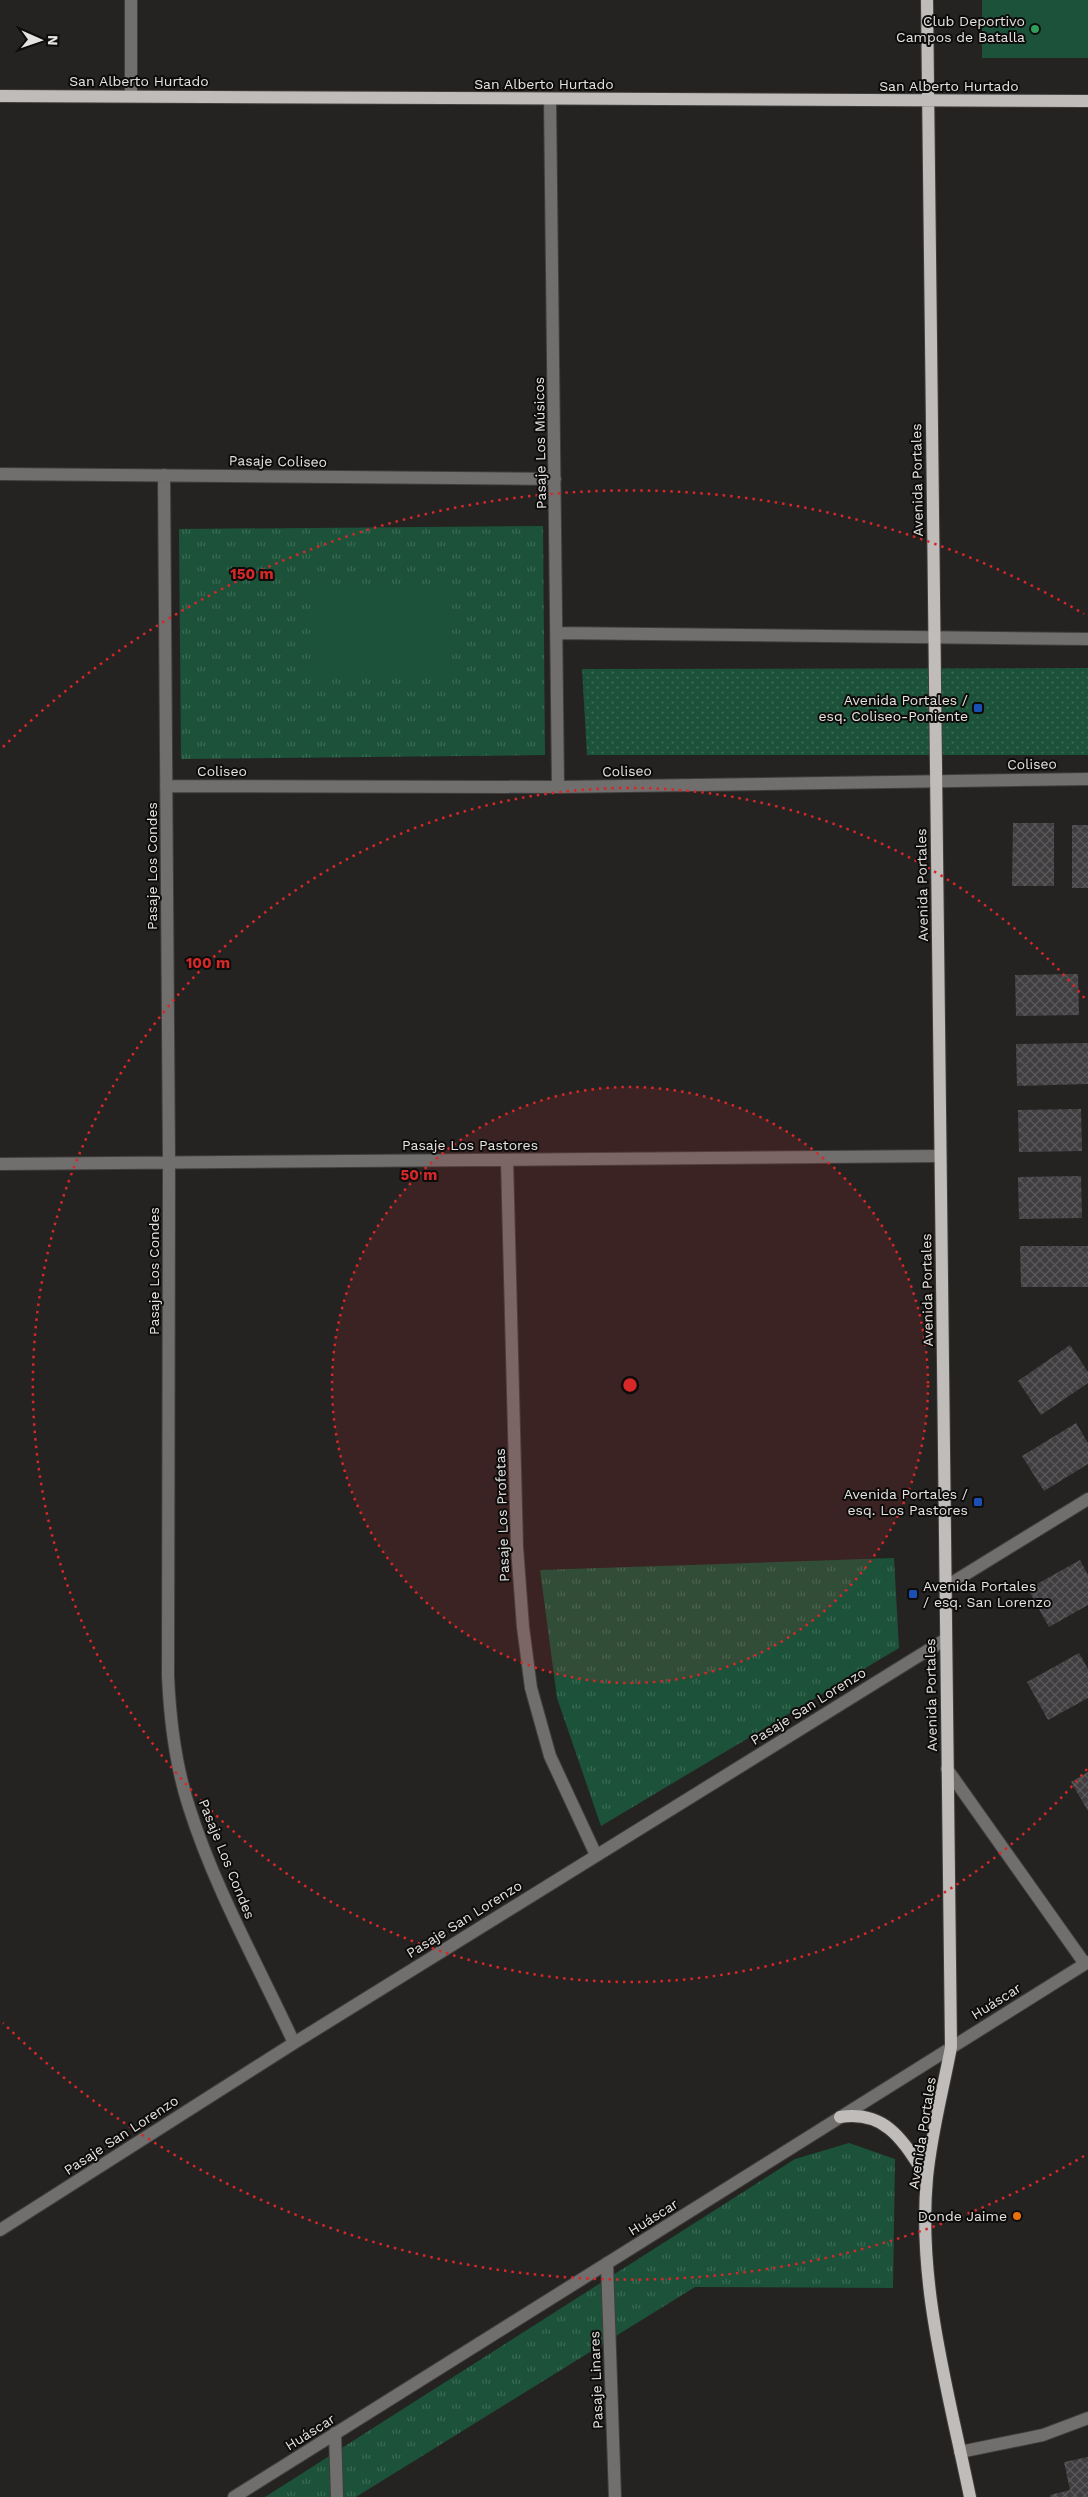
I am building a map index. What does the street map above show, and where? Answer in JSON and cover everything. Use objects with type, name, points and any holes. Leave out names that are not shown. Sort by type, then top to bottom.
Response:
[{"type":"main road","name":"Avenida Portales","points":[[927,0],[951,2047],[927,2178],[927,2244],[931,2311],[970,2497]]},
{"type":"main road","name":"San Alberto Hurtado","points":[[0,96],[1088,101]]},
{"type":"main road","points":[[840,2117],[852,2115],[877,2120],[904,2143],[927,2178]]},
{"type":"street","points":[[131,0],[131,96]]},
{"type":"street","name":"Pasaje Los Músicos","points":[[550,99],[558,787]]},
{"type":"street","name":"Pasaje Coliseo","points":[[0,474],[555,479]]},
{"type":"street","name":"Pasaje Los Condes","points":[[164,475],[169,1163],[168,1676],[171,1729],[188,1806],[200,1839],[217,1881],[294,2043]]},
{"type":"street","points":[[557,633],[1088,639]]},
{"type":"street","name":"Coliseo","points":[[166,786],[558,787],[1088,779]]},
{"type":"street","name":"Pasaje Los Pastores","points":[[0,1164],[940,1156]]},
{"type":"street","name":"Pasaje Los Profetas","points":[[507,1160],[516,1508],[523,1627],[531,1688],[550,1756],[596,1855]]},
{"type":"street","points":[[945,1587],[1088,1499]]},
{"type":"street","name":"Pasaje San Lorenzo","points":[[0,2230],[294,2043],[946,1639]]},
{"type":"street","name":"Avenida Portales","points":[[947,1769],[1086,1963]]},
{"type":"street","name":"Huáscar","points":[[234,2497],[1086,1963]]},
{"type":"street","name":"Pasaje Linares","points":[[607,2263],[615,2497]]},
{"type":"street","points":[[960,2452],[1043,2435],[1088,2418]]},
{"type":"street","points":[[335,2433],[337,2497]]},
{"type":"green space","name":"Club Deportivo Campos de Batalla","points":[[982,0],[1088,0],[1088,58],[982,58]]},
{"type":"green space","points":[[543,526],[545,755],[181,759],[179,529]]},
{"type":"green space","points":[[447,588],[448,672],[314,672],[313,589]]},
{"type":"green space","points":[[1088,668],[1088,755],[587,755],[582,669]]},
{"type":"green space","points":[[894,1558],[899,1648],[601,1826],[557,1698],[540,1570]]},
{"type":"green space","points":[[849,2143],[895,2159],[893,2288],[695,2287],[356,2497],[265,2497],[795,2159]]},
{"type":"building","points":[[1013,823],[1054,823],[1054,886],[1012,886]]},
{"type":"building","points":[[1072,825],[1088,825],[1088,888],[1072,888]]},
{"type":"building","points":[[1078,974],[1079,1015],[1016,1016],[1015,975]]},
{"type":"building","points":[[1088,1043],[1088,1084],[1017,1086],[1016,1044]]},
{"type":"building","points":[[1081,1109],[1082,1151],[1019,1152],[1018,1110]]},
{"type":"building","points":[[1081,1176],[1082,1218],[1019,1219],[1018,1177]]},
{"type":"building","points":[[1020,1246],[1088,1246],[1088,1287],[1021,1287]]},
{"type":"building","points":[[1070,1345],[1088,1372],[1088,1383],[1041,1415],[1018,1381]]},
{"type":"building","points":[[1076,1423],[1088,1443],[1088,1464],[1044,1491],[1022,1456]]},
{"type":"building","points":[[1080,1560],[1088,1575],[1088,1605],[1049,1627],[1028,1589]]},
{"type":"building","points":[[1079,1653],[1088,1669],[1088,1698],[1048,1720],[1027,1682]]},
{"type":"building","points":[[1088,1772],[1088,1811],[1071,1782]]},
{"type":"building","points":[[1088,2457],[1088,2497],[1050,2497],[1050,2495],[1070,2490],[1064,2462]]},
{"type":"place","name":"Club Deportivo Campos de Batalla","points":[[1035,29]]},
{"type":"place","name":"Avenida Portales / esq. Coliseo-Poniente","points":[[978,708]]},
{"type":"place","name":"Avenida Portales / esq. Los Pastores","points":[[978,1502]]},
{"type":"place","name":"Avenida Portales / esq. San Lorenzo","points":[[913,1594]]},
{"type":"place","name":"Donde Jaime","points":[[1017,2216]]}]
